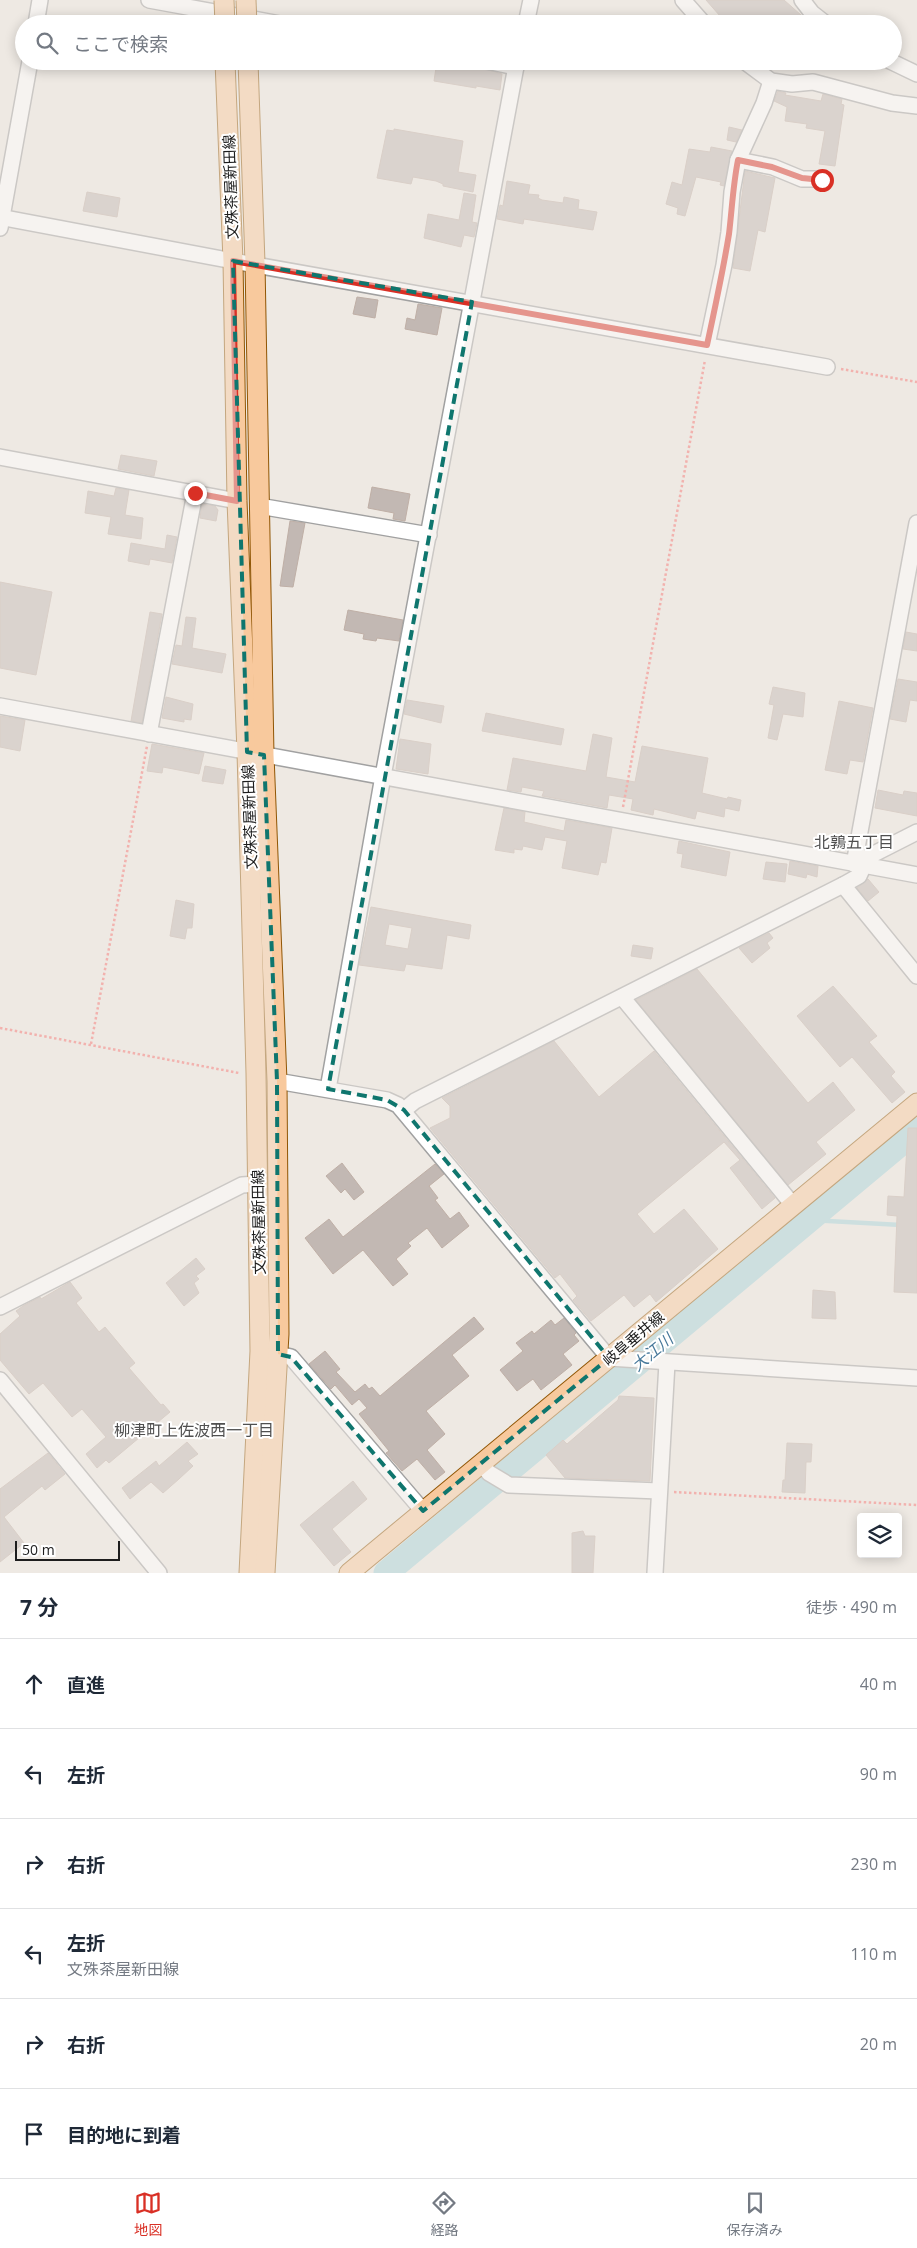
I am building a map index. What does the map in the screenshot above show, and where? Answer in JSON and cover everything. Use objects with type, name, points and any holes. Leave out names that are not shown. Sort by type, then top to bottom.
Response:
[{"type":"main road","points":[[224,0],[225,15]]},
{"type":"main road","points":[[246,0],[247,15]]},
{"type":"main road","name":"文殊茶屋新田線","points":[[225,70],[233,261],[237,501],[256,753],[276,1081],[278,1354],[266,1573]]},
{"type":"main road","name":"文殊茶屋新田線","points":[[248,70],[260,506],[256,753],[256,1073],[260,1351],[249,1573]]},
{"type":"main road","name":"岐阜垂井線","points":[[349,1573],[423,1512],[485,1468],[618,1359],[793,1205],[917,1102]]},
{"type":"street","points":[[38,15],[40,0]]},
{"type":"street","points":[[149,0],[231,15]]},
{"type":"street","points":[[528,15],[531,0]]},
{"type":"street","points":[[683,0],[696,15]]},
{"type":"street","points":[[802,0],[815,15]]},
{"type":"street","points":[[902,67],[917,74]]},
{"type":"street","points":[[28,70],[1,221],[233,261],[255,263],[827,367]]},
{"type":"street","points":[[328,1089],[383,776],[516,70]]},
{"type":"street","points":[[756,70],[771,81],[792,84],[813,82],[892,103],[917,106]]},
{"type":"street","points":[[707,345],[725,257],[732,192],[738,160],[764,103],[771,81]]},
{"type":"street","points":[[738,160],[772,167],[802,178],[822,180]]},
{"type":"street","points":[[0,457],[237,501]]},
{"type":"street","points":[[149,734],[195,493]]},
{"type":"street","points":[[260,506],[429,536]]},
{"type":"street","points":[[276,1081],[328,1089],[397,1105],[415,1101],[859,876],[859,865],[917,523]]},
{"type":"street","points":[[0,706],[917,876]]},
{"type":"street","points":[[859,865],[917,832]]},
{"type":"street","points":[[843,885],[917,976]]},
{"type":"street","points":[[622,997],[793,1205]]},
{"type":"street","points":[[397,1105],[618,1359],[917,1378]]},
{"type":"street","points":[[0,1308],[242,1185],[258,1184]]},
{"type":"street","points":[[278,1354],[291,1357],[423,1512]]},
{"type":"street","points":[[655,1573],[659,1491],[659,1363]]},
{"type":"street","points":[[0,1380],[158,1573]]},
{"type":"street","points":[[485,1468],[509,1485],[659,1491]]},
{"type":"path","points":[[620,821],[707,345]]},
{"type":"path","points":[[827,367],[917,382]]},
{"type":"path","points":[[91,1044],[149,734]]},
{"type":"path","points":[[0,1028],[243,1073],[256,1073]]},
{"type":"path","points":[[659,1491],[917,1505]]},
{"type":"highlighted area","points":[[233,261],[472,302],[328,1089],[387,1100],[404,1110],[609,1358],[423,1511],[291,1357],[278,1354],[277,1081],[264,755],[247,752]]},
{"type":"building","points":[[706,0],[784,0],[801,15],[719,15]]},
{"type":"building","points":[[436,70],[489,70],[502,74],[500,90],[434,81]]},
{"type":"building","points":[[778,91],[786,93],[785,95],[821,101],[823,94],[842,99],[841,104],[844,105],[835,166],[819,164],[825,131],[806,128],[807,124],[785,121],[787,107],[774,101]]},
{"type":"building","points":[[729,127],[742,130],[736,142],[727,140]]},
{"type":"building","points":[[394,129],[463,141],[458,172],[476,175],[473,192],[443,186],[443,184],[436,181],[413,177],[411,184],[377,178],[387,130],[394,131]]},
{"type":"building","points":[[711,147],[732,151],[724,186],[720,185],[721,182],[696,177],[685,216],[677,214],[678,208],[666,204],[672,182],[682,185],[689,149],[710,152]]},
{"type":"building","points":[[745,171],[775,178],[765,232],[758,230],[750,271],[733,268]]},
{"type":"building","points":[[507,181],[530,185],[528,194],[539,195],[538,198],[542,200],[563,203],[564,197],[579,200],[578,209],[597,212],[593,230],[524,219],[523,224],[497,219],[500,205],[503,206]]},
{"type":"building","points":[[87,192],[120,198],[117,217],[83,211]]},
{"type":"building","points":[[464,193],[476,195],[472,222],[477,223],[474,237],[464,235],[461,247],[424,238],[428,214],[459,220]]},
{"type":"building","points":[[357,297],[378,300],[375,318],[353,314]]},
{"type":"building","points":[[418,304],[442,308],[437,335],[405,329],[407,318],[415,320]]},
{"type":"building","points":[[121,455],[157,461],[154,476],[118,469]]},
{"type":"building","points":[[372,487],[410,494],[405,521],[393,519],[394,513],[368,508]]},
{"type":"building","points":[[116,488],[129,490],[125,515],[143,518],[141,539],[108,534],[111,517],[85,513],[88,491],[114,496]]},
{"type":"building","points":[[202,504],[215,506],[218,510],[216,521],[200,518]]},
{"type":"building","points":[[290,521],[305,523],[293,587],[280,586]]},
{"type":"building","points":[[167,535],[177,537],[172,563],[150,559],[149,565],[128,561],[131,543],[165,549]]},
{"type":"building","points":[[0,582],[52,592],[36,675],[0,668]]},
{"type":"building","points":[[348,610],[403,620],[399,641],[377,638],[376,641],[363,639],[364,634],[344,630]]},
{"type":"building","points":[[150,612],[162,614],[142,723],[131,721]]},
{"type":"building","points":[[186,617],[196,618],[192,648],[226,654],[222,673],[172,664],[176,645],[182,646]]},
{"type":"building","points":[[906,632],[917,634],[917,651],[903,649]]},
{"type":"building","points":[[898,679],[917,682],[917,701],[910,700],[906,722],[890,719]]},
{"type":"building","points":[[773,687],[805,693],[803,717],[783,714],[777,740],[768,738],[774,705],[769,704]]},
{"type":"building","points":[[166,697],[193,704],[191,720],[184,719],[184,722],[162,718]]},
{"type":"building","points":[[407,700],[444,706],[441,723],[404,714]]},
{"type":"building","points":[[839,701],[873,708],[863,762],[850,760],[847,774],[825,770]]},
{"type":"building","points":[[486,713],[564,729],[561,745],[482,731]]},
{"type":"building","points":[[0,716],[25,720],[20,751],[0,747]]},
{"type":"building","points":[[593,734],[612,738],[606,777],[635,782],[642,746],[708,758],[702,793],[741,800],[739,811],[725,808],[724,817],[697,811],[695,819],[654,809],[653,815],[631,810],[633,799],[609,795],[607,808],[542,796],[544,791],[522,787],[521,792],[507,790],[513,758],[586,771]]},
{"type":"building","points":[[400,739],[431,744],[428,774],[396,769]]},
{"type":"building","points":[[152,744],[204,753],[199,774],[163,767],[162,773],[147,771]]},
{"type":"building","points":[[205,766],[226,770],[223,784],[202,781]]},
{"type":"building","points":[[878,790],[903,795],[904,791],[917,793],[917,816],[875,808]]},
{"type":"building","points":[[504,808],[525,812],[524,822],[564,831],[566,820],[612,828],[606,863],[601,862],[598,875],[562,868],[567,841],[545,837],[542,850],[523,846],[522,850],[514,849],[514,853],[495,850]]},
{"type":"building","points":[[679,841],[730,852],[726,876],[681,867],[683,854],[677,853]]},
{"type":"building","points":[[790,861],[818,866],[817,877],[807,874],[806,878],[788,874]]},
{"type":"building","points":[[766,862],[787,864],[785,882],[763,879]]},
{"type":"building","points":[[868,879],[879,892],[868,901],[857,888]]},
{"type":"building","points":[[176,900],[194,904],[192,928],[187,928],[185,939],[170,936]]},
{"type":"building","points":[[371,907],[471,925],[469,939],[447,935],[442,969],[406,964],[404,971],[359,965]],"holes":[[[389,924],[412,928],[408,949],[385,945]]]},
{"type":"building","points":[[769,933],[773,938],[767,943],[770,948],[752,963],[739,948]]},
{"type":"building","points":[[633,945],[653,948],[651,959],[631,956]]},
{"type":"building","points":[[697,969],[808,1103],[833,1082],[855,1110],[816,1142],[826,1154],[788,1185],[636,1000]]},
{"type":"building","points":[[833,986],[877,1036],[869,1042],[895,1072],[891,1076],[905,1092],[892,1103],[852,1057],[840,1067],[797,1016]]},
{"type":"building","points":[[554,1041],[599,1097],[654,1051],[775,1198],[762,1209],[730,1168],[740,1160],[724,1142],[637,1214],[654,1234],[684,1209],[718,1249],[656,1302],[650,1294],[634,1307],[624,1295],[591,1321],[573,1300],[577,1296],[560,1274],[555,1278],[430,1128],[450,1118],[450,1106],[442,1098]]},
{"type":"building","points":[[908,1128],[917,1128],[917,1293],[894,1292],[897,1216],[887,1215],[888,1196],[904,1197]]},
{"type":"building","points":[[342,1163],[364,1192],[354,1200],[345,1189],[341,1193],[326,1176]]},
{"type":"building","points":[[435,1164],[444,1174],[429,1186],[438,1198],[435,1200],[450,1219],[459,1212],[469,1226],[442,1248],[427,1228],[408,1243],[411,1246],[396,1259],[408,1274],[393,1286],[363,1250],[333,1274],[305,1238],[329,1219],[343,1237]]},
{"type":"building","points":[[196,1258],[205,1269],[196,1276],[199,1279],[194,1283],[199,1293],[184,1306],[166,1283]]},
{"type":"building","points":[[70,1282],[82,1298],[76,1303],[99,1332],[105,1327],[135,1363],[129,1368],[161,1405],[163,1404],[170,1412],[109,1463],[106,1460],[97,1468],[86,1454],[106,1437],[82,1409],[72,1417],[43,1383],[29,1394],[0,1360],[0,1334],[20,1316],[16,1311]]},
{"type":"building","points":[[813,1290],[835,1292],[836,1319],[812,1318]]},
{"type":"building","points":[[474,1317],[484,1329],[452,1355],[469,1376],[426,1411],[445,1434],[427,1450],[445,1472],[435,1480],[417,1459],[402,1471],[386,1453],[389,1451],[359,1414],[367,1408],[359,1399],[352,1405],[335,1385],[331,1389],[309,1364],[325,1351],[340,1369],[336,1372],[355,1392],[365,1384],[369,1389],[372,1387],[380,1396]]},
{"type":"building","points":[[564,1318],[576,1333],[574,1335],[579,1341],[563,1354],[572,1365],[541,1390],[533,1379],[517,1391],[500,1370],[523,1351],[516,1343],[532,1331],[534,1334],[551,1320],[555,1325]]},
{"type":"building","points":[[619,1396],[654,1398],[650,1481],[565,1478],[546,1455],[563,1440],[567,1444],[618,1400]]},
{"type":"building","points":[[187,1442],[198,1454],[188,1461],[193,1466],[163,1493],[151,1482],[130,1499],[122,1488],[156,1461],[159,1466]]},
{"type":"building","points":[[787,1443],[812,1444],[811,1462],[806,1462],[805,1493],[782,1492],[783,1480],[785,1480]]},
{"type":"building","points":[[48,1453],[65,1474],[45,1490],[42,1486],[4,1517],[24,1543],[0,1562],[0,1489]]},
{"type":"building","points":[[353,1481],[367,1499],[332,1529],[351,1552],[334,1566],[300,1525]]},
{"type":"building","points":[[583,1531],[585,1536],[595,1536],[593,1573],[572,1573],[572,1533]]},
{"type":"waterway","name":"大江川","points":[[386,1573],[917,1130]]},
{"type":"waterway","points":[[810,1220],[901,1225]]},
{"type":"district","name":"北鶉五丁目","points":[[854,842]]},
{"type":"district","name":"柳津町上佐波西一丁目","points":[[194,1430]]},
{"type":"route","points":[[195,493],[237,501],[233,261],[255,263],[707,345],[724,265],[732,192],[738,160],[772,167],[802,178],[822,180]]}]
